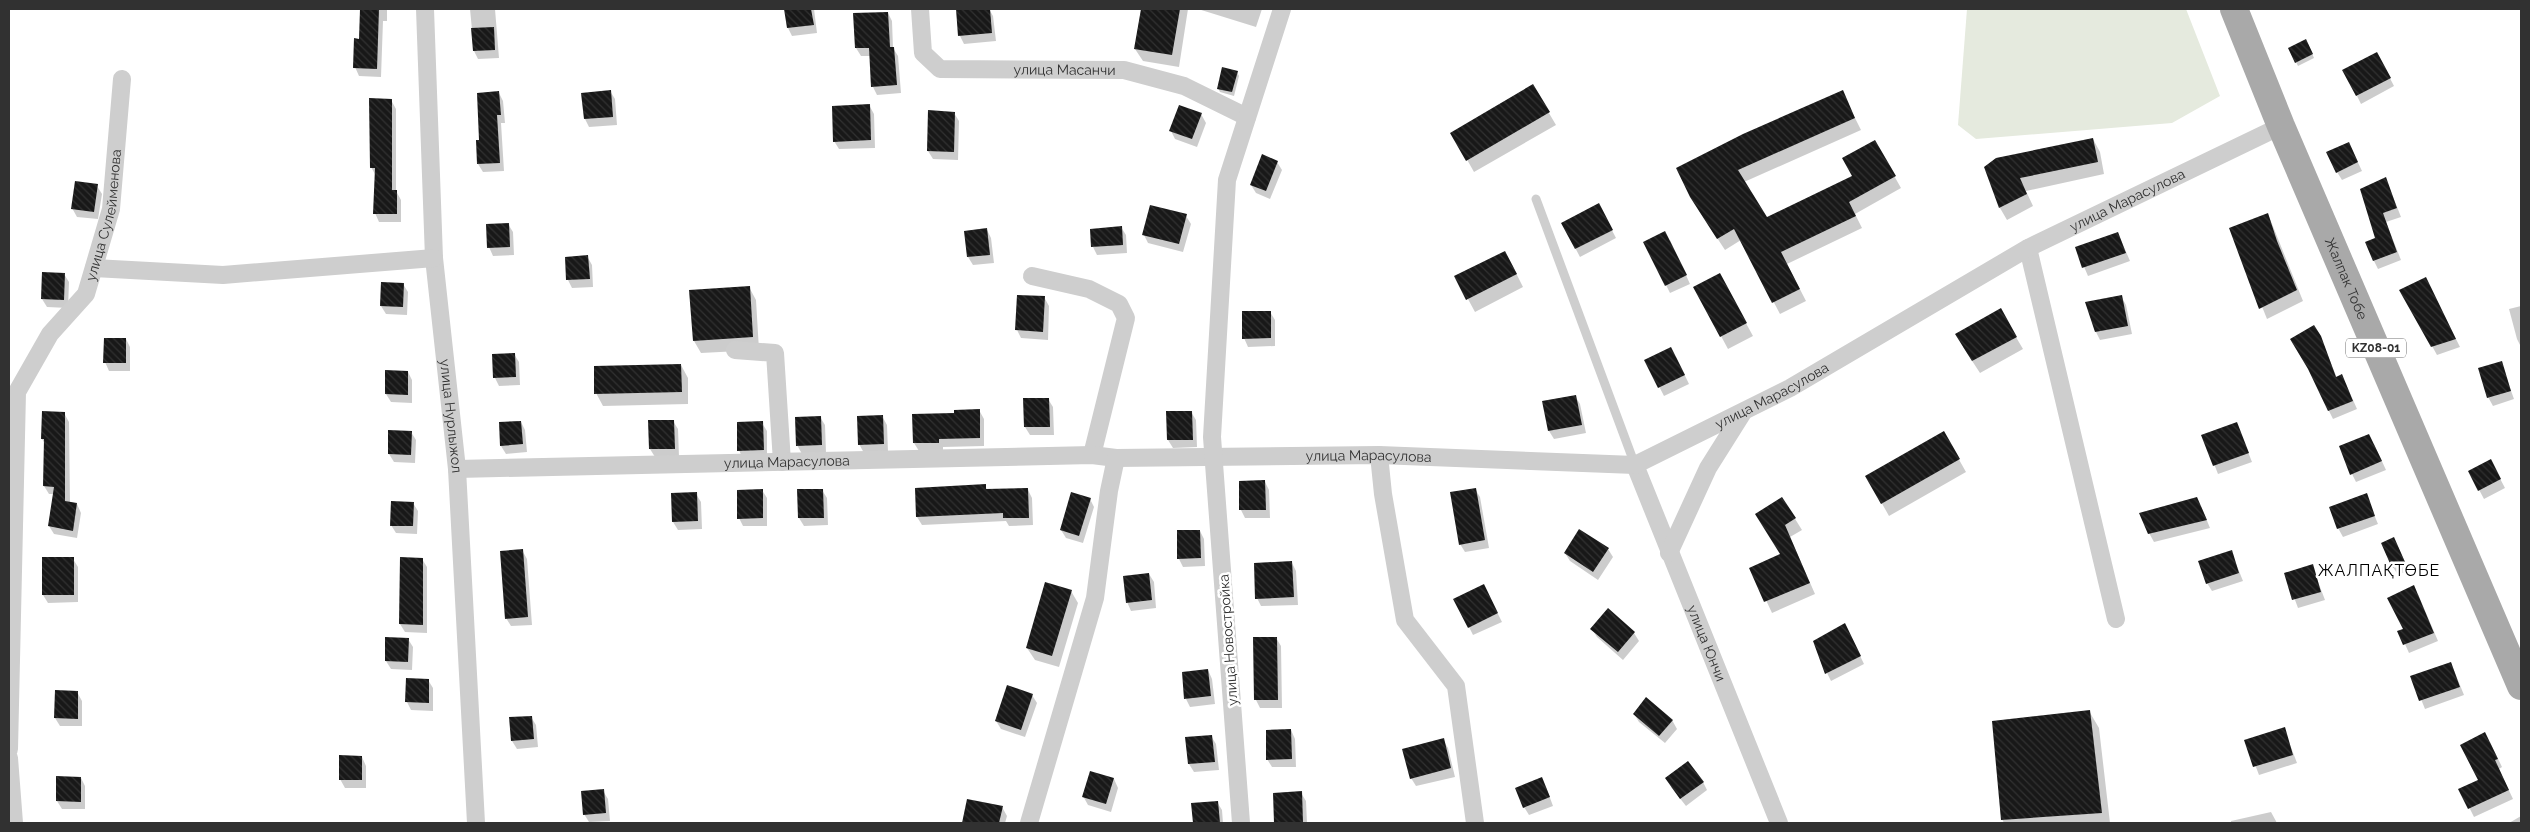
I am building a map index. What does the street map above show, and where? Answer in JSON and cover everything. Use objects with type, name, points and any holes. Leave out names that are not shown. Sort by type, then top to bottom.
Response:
[{"type":"main road","name":"Жалпак Тобе","points":[[2234,9],[2281,126],[2521,686]]},
{"type":"street","name":"улица Нурлыжол","points":[[425,9],[434,258],[457,469],[476,823]]},
{"type":"street","name":"улица Масанчи","points":[[920,9],[923,52],[940,69],[1124,70],[1184,86],[1248,117]]},
{"type":"street","points":[[1214,456],[1212,438],[1227,180],[1282,9]]},
{"type":"street","name":"улица Сулейменова","points":[[9,748],[17,392],[50,334],[86,294],[111,209],[122,79]]},
{"type":"street","name":"улица Марасулова","points":[[457,469],[1092,455],[1116,458],[1379,455],[1635,465],[1742,414],[1790,388],[2028,248],[2281,126]]},
{"type":"street","points":[[2028,248],[2116,620]]},
{"type":"street","points":[[94,268],[223,274],[434,258]]},
{"type":"street","points":[[1032,276],[1089,289],[1119,304],[1126,318],[1092,455]]},
{"type":"street","points":[[735,350],[775,353],[782,462]]},
{"type":"street","points":[[1669,553],[1708,468],[1742,414]]},
{"type":"street","points":[[1379,455],[1383,494],[1405,620],[1456,686],[1475,823]]},
{"type":"street","name":"улица Новостройка","points":[[1214,456],[1242,823]]},
{"type":"street","points":[[1029,823],[1095,598],[1116,458]]},
{"type":"street","name":"улица Юнчи","points":[[1635,465],[1779,823]]},
{"type":"street","points":[[9,758],[14,823]]},
{"type":"lane","points":[[1536,199],[1635,465]]},
{"type":"shaded area","points":[[1967,9],[2186,9],[2220,96],[2172,123],[1976,139],[1958,125]]},
{"type":"building","points":[[360,9],[379,9],[377,69],[353,68],[354,38],[359,39]]},
{"type":"building","points":[[784,9],[811,9],[814,25],[787,28]]},
{"type":"building","points":[[956,9],[990,9],[992,33],[958,36]]},
{"type":"building","points":[[1141,9],[1180,9],[1172,55],[1134,49]]},
{"type":"building","points":[[888,12],[890,47],[894,47],[897,85],[871,87],[869,48],[855,48],[853,13]]},
{"type":"building","points":[[494,27],[495,50],[473,51],[471,28]]},
{"type":"building","points":[[2306,39],[2313,54],[2295,63],[2288,48]]},
{"type":"building","points":[[2377,52],[2391,78],[2356,96],[2342,70]]},
{"type":"building","points":[[1222,67],[1238,71],[1232,92],[1217,89]]},
{"type":"building","points":[[1533,84],[1550,112],[1466,161],[1450,133]]},
{"type":"building","points":[[611,90],[613,117],[584,119],[581,93]]},
{"type":"building","points":[[1843,90],[1855,118],[1738,170],[1767,217],[1852,176],[1842,158],[1875,140],[1896,176],[1849,202],[1856,216],[1781,252],[1800,289],[1772,303],[1734,229],[1717,239],[1690,197],[1676,168],[1743,134]]},
{"type":"building","points":[[499,91],[501,115],[497,115],[500,163],[477,164],[476,140],[479,140],[477,93]]},
{"type":"building","points":[[369,98],[392,99],[392,190],[397,190],[397,214],[373,214],[375,168],[370,168]]},
{"type":"building","points":[[870,104],[871,140],[833,142],[832,106]]},
{"type":"building","points":[[1179,105],[1202,113],[1192,139],[1169,131]]},
{"type":"building","points":[[928,110],[955,112],[954,152],[927,151]]},
{"type":"building","points":[[2093,138],[2098,162],[2020,178],[2027,194],[1999,208],[1984,167],[1996,158]]},
{"type":"building","points":[[2349,142],[2358,162],[2336,173],[2326,152]]},
{"type":"building","points":[[1262,154],[1278,161],[1266,191],[1250,185]]},
{"type":"building","points":[[2386,177],[2397,208],[2383,213],[2397,252],[2373,261],[2365,242],[2375,238],[2360,189]]},
{"type":"building","points":[[75,181],[98,184],[94,212],[71,209]]},
{"type":"building","points":[[1599,203],[1613,230],[1575,249],[1561,223]]},
{"type":"building","points":[[1150,205],[1187,214],[1179,244],[1142,235]]},
{"type":"building","points":[[2268,213],[2297,290],[2259,309],[2229,228]]},
{"type":"building","points":[[509,223],[510,247],[487,248],[486,224]]},
{"type":"building","points":[[1122,226],[1123,245],[1091,247],[1090,229]]},
{"type":"building","points":[[987,228],[990,255],[967,257],[964,231]]},
{"type":"building","points":[[1665,231],[1687,275],[1665,286],[1643,242]]},
{"type":"building","points":[[2118,232],[2126,253],[2082,268],[2075,247]]},
{"type":"building","points":[[1505,251],[1517,274],[1466,300],[1454,276]]},
{"type":"building","points":[[588,255],[590,279],[566,280],[565,257]]},
{"type":"building","points":[[42,272],[65,273],[64,300],[41,299]]},
{"type":"building","points":[[1720,273],[1747,323],[1720,337],[1693,287]]},
{"type":"building","points":[[2426,277],[2456,339],[2431,347],[2399,290]]},
{"type":"building","points":[[381,282],[404,283],[403,307],[380,306]]},
{"type":"building","points":[[750,286],[753,337],[693,341],[689,290]]},
{"type":"building","points":[[1017,295],[1045,296],[1043,332],[1015,330]]},
{"type":"building","points":[[2122,295],[2128,326],[2095,332],[2085,302]]},
{"type":"building","points":[[2001,308],[2017,337],[1972,361],[1955,334]]},
{"type":"building","points":[[1242,311],[1271,311],[1271,338],[1242,339]]},
{"type":"building","points":[[2314,325],[2321,336],[2336,377],[2342,374],[2353,401],[2328,411],[2308,369],[2290,339]]},
{"type":"building","points":[[104,338],[126,338],[126,363],[103,363]]},
{"type":"building","points":[[1671,347],[1685,375],[1658,388],[1644,360]]},
{"type":"building","points":[[515,353],[516,377],[493,378],[492,354]]},
{"type":"building","points":[[2502,361],[2511,391],[2487,398],[2478,368]]},
{"type":"building","points":[[681,364],[682,392],[594,394],[594,366]]},
{"type":"building","points":[[385,370],[408,371],[408,395],[385,394]]},
{"type":"building","points":[[1576,395],[1582,425],[1548,431],[1542,401]]},
{"type":"building","points":[[1023,398],[1049,398],[1050,427],[1024,427]]},
{"type":"building","points":[[980,409],[980,438],[939,439],[939,443],[913,443],[912,414],[954,413],[954,410]]},
{"type":"building","points":[[42,411],[65,412],[65,501],[77,503],[73,531],[48,526],[54,487],[43,486],[44,439],[41,439]]},
{"type":"building","points":[[1166,411],[1192,411],[1193,440],[1167,440]]},
{"type":"building","points":[[883,415],[884,444],[858,445],[857,416]]},
{"type":"building","points":[[821,416],[822,445],[796,446],[795,417]]},
{"type":"building","points":[[648,420],[674,420],[675,449],[649,449]]},
{"type":"building","points":[[521,421],[523,444],[500,446],[499,422]]},
{"type":"building","points":[[763,421],[764,450],[737,451],[737,422]]},
{"type":"building","points":[[2237,422],[2249,453],[2213,466],[2201,435]]},
{"type":"building","points":[[388,430],[412,431],[411,455],[388,454]]},
{"type":"building","points":[[1944,431],[1960,459],[1881,504],[1865,476]]},
{"type":"building","points":[[2369,434],[2382,461],[2350,475],[2339,446]]},
{"type":"building","points":[[2491,459],[2501,479],[2478,491],[2468,471]]},
{"type":"building","points":[[1265,480],[1266,510],[1239,510],[1239,481]]},
{"type":"building","points":[[986,484],[986,489],[1028,488],[1029,518],[1003,518],[1003,513],[916,517],[915,488]]},
{"type":"building","points":[[1476,488],[1485,540],[1459,545],[1450,492]]},
{"type":"building","points":[[763,489],[763,518],[737,519],[737,490]]},
{"type":"building","points":[[797,489],[823,489],[824,518],[798,518]]},
{"type":"building","points":[[697,492],[698,521],[672,522],[671,493]]},
{"type":"building","points":[[1071,492],[1091,498],[1079,536],[1060,530]]},
{"type":"building","points":[[2367,493],[2375,516],[2337,529],[2329,507]]},
{"type":"building","points":[[1782,497],[1796,518],[1785,525],[1810,583],[1764,602],[1749,568],[1780,554],[1755,514]]},
{"type":"building","points":[[2197,497],[2207,520],[2148,534],[2139,513]]},
{"type":"building","points":[[391,501],[414,502],[413,526],[390,526]]},
{"type":"building","points":[[1579,529],[1609,548],[1593,572],[1564,553]]},
{"type":"building","points":[[1177,530],[1200,530],[1201,558],[1177,559]]},
{"type":"building","points":[[2394,537],[2405,562],[2392,568],[2381,543]]},
{"type":"building","points":[[523,549],[528,617],[505,619],[500,551]]},
{"type":"building","points":[[2232,550],[2239,573],[2206,584],[2198,561]]},
{"type":"building","points":[[42,557],[74,557],[74,595],[42,595]]},
{"type":"building","points":[[400,557],[423,558],[423,625],[399,624]]},
{"type":"building","points":[[1292,561],[1294,597],[1255,599],[1254,563]]},
{"type":"building","points":[[2313,564],[2321,592],[2292,600],[2284,573]]},
{"type":"building","points":[[1149,573],[1152,600],[1126,603],[1123,576]]},
{"type":"building","points":[[1045,582],[1072,590],[1052,656],[1026,648]]},
{"type":"building","points":[[1484,584],[1498,613],[1468,628],[1453,599]]},
{"type":"building","points":[[2414,585],[2434,633],[2403,645],[2397,631],[2403,629],[2387,598]]},
{"type":"building","points":[[1608,608],[1635,632],[1618,652],[1590,629]]},
{"type":"building","points":[[1845,623],[1861,656],[1825,674],[1813,641]]},
{"type":"building","points":[[385,637],[409,638],[408,662],[385,661]]},
{"type":"building","points":[[1253,637],[1277,637],[1278,700],[1254,700]]},
{"type":"building","points":[[2451,662],[2460,687],[2419,701],[2410,676]]},
{"type":"building","points":[[1208,669],[1211,696],[1184,699],[1182,672]]},
{"type":"building","points":[[406,678],[429,679],[429,703],[405,702]]},
{"type":"building","points":[[1007,685],[1033,694],[1021,730],[995,721]]},
{"type":"building","points":[[55,690],[78,691],[78,719],[54,718]]},
{"type":"building","points":[[1646,697],[1673,720],[1659,736],[1633,714]]},
{"type":"building","points":[[2090,710],[2102,813],[2001,820],[1992,721]]},
{"type":"building","points":[[532,716],[534,739],[511,741],[509,717]]},
{"type":"building","points":[[2285,727],[2293,755],[2253,767],[2244,740]]},
{"type":"building","points":[[1291,729],[1292,759],[1266,760],[1266,730]]},
{"type":"building","points":[[2485,732],[2498,759],[2495,760],[2509,790],[2468,809],[2458,789],[2478,780],[2460,745]]},
{"type":"building","points":[[1212,735],[1215,762],[1188,764],[1185,737]]},
{"type":"building","points":[[1444,738],[1451,768],[1410,779],[1402,749]]},
{"type":"building","points":[[339,755],[362,756],[362,780],[339,780]]},
{"type":"building","points":[[1688,761],[1704,782],[1680,799],[1665,778]]},
{"type":"building","points":[[1090,771],[1114,778],[1106,804],[1082,797]]},
{"type":"building","points":[[56,776],[81,777],[81,802],[56,801]]},
{"type":"building","points":[[1542,777],[1550,797],[1523,808],[1515,788]]},
{"type":"building","points":[[604,789],[606,813],[583,815],[581,791]]},
{"type":"building","points":[[1302,791],[1303,823],[1274,823],[1273,793]]},
{"type":"building","points":[[967,799],[1003,806],[999,823],[962,823]]},
{"type":"building","points":[[1218,801],[1220,823],[1193,823],[1191,803]]},
{"type":"district","name":"ЖАЛПАҚТӨБЕ","points":[[2379,570]]}]
